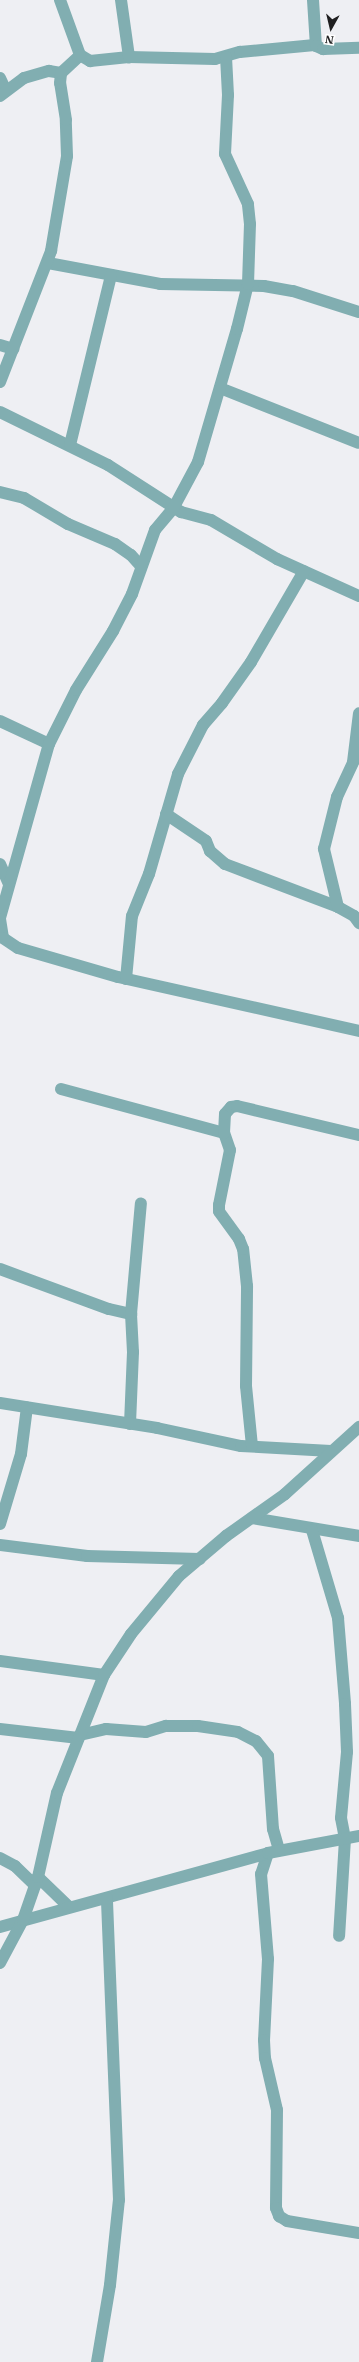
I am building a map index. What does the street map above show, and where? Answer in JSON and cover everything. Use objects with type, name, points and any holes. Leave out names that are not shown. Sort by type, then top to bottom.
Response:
[{"type":"street","points":[[60,0],[80,55],[94,61],[128,57],[208,59],[226,57],[240,52],[314,45],[323,49],[359,48]]},
{"type":"street","points":[[121,0],[128,57]]},
{"type":"street","points":[[313,0],[314,45]]},
{"type":"street","points":[[0,382],[48,263],[67,156],[66,120],[60,83],[61,73],[80,55]]},
{"type":"street","points":[[226,57],[228,95],[224,148],[227,163],[248,204],[251,250],[248,284],[198,462],[174,507],[155,530],[142,566],[113,631],[76,690],[49,744],[15,861],[0,919],[0,930],[5,946],[126,979],[359,1031]]},
{"type":"street","points":[[0,78],[3,94],[24,78],[40,73],[61,73]]},
{"type":"street","points":[[48,263],[160,284],[248,284],[293,291],[359,312]]},
{"type":"street","points":[[70,445],[111,275]]},
{"type":"street","points":[[0,345],[13,349]]},
{"type":"street","points":[[220,388],[359,443]]},
{"type":"street","points":[[0,412],[70,445],[108,465],[174,507],[211,520],[241,539],[304,571],[359,596]]},
{"type":"street","points":[[0,492],[24,498],[56,518],[115,544],[131,555],[142,566]]},
{"type":"street","points":[[126,979],[132,916],[148,874],[178,774],[202,725],[222,703],[251,662],[304,571]]},
{"type":"street","points":[[338,907],[324,849],[337,797],[353,762],[359,713]]},
{"type":"street","points":[[0,721],[49,744]]},
{"type":"street","points":[[166,814],[206,841],[210,851],[225,864],[338,907],[354,916],[359,923]]},
{"type":"street","points":[[9,884],[0,864],[15,861]]},
{"type":"street","points":[[61,1089],[224,1133]]},
{"type":"street","points":[[252,1446],[246,1386],[247,1286],[243,1249],[239,1239],[219,1211],[230,1150],[224,1133],[225,1114],[231,1107],[237,1106],[359,1134]]},
{"type":"street","points":[[130,1424],[133,1352],[131,1314],[141,1203]]},
{"type":"street","points":[[0,1269],[109,1309],[131,1314]]},
{"type":"street","points":[[0,1403],[130,1424],[206,1440],[252,1446],[331,1452]]},
{"type":"street","points":[[0,1524],[21,1454],[27,1407]]},
{"type":"street","points":[[0,1963],[23,1920],[37,1881],[57,1793],[104,1675],[132,1634],[179,1576],[200,1558],[285,1494],[359,1427]]},
{"type":"street","points":[[252,1518],[312,1530],[359,1536]]},
{"type":"street","points":[[312,1530],[338,1618],[347,1752],[341,1818],[345,1839],[339,1936]]},
{"type":"street","points":[[0,1545],[87,1556],[200,1558]]},
{"type":"street","points":[[0,1661],[104,1675]]},
{"type":"street","points":[[88,1713],[106,1729]]},
{"type":"street","points":[[0,1729],[79,1737],[106,1729],[146,1732],[166,1726],[198,1726],[238,1732],[256,1741],[268,1756],[274,1829],[274,1852],[261,1874],[268,1959],[264,2058],[277,2110],[276,2208],[279,2216],[287,2221],[359,2233]]},
{"type":"street","points":[[0,1927],[242,1860],[274,1852],[359,1836]]},
{"type":"street","points":[[0,1858],[37,1881],[69,1907]]},
{"type":"street","points":[[242,1860],[261,1874]]},
{"type":"street","points":[[97,2362],[110,2285],[119,2200],[107,1898]]}]
